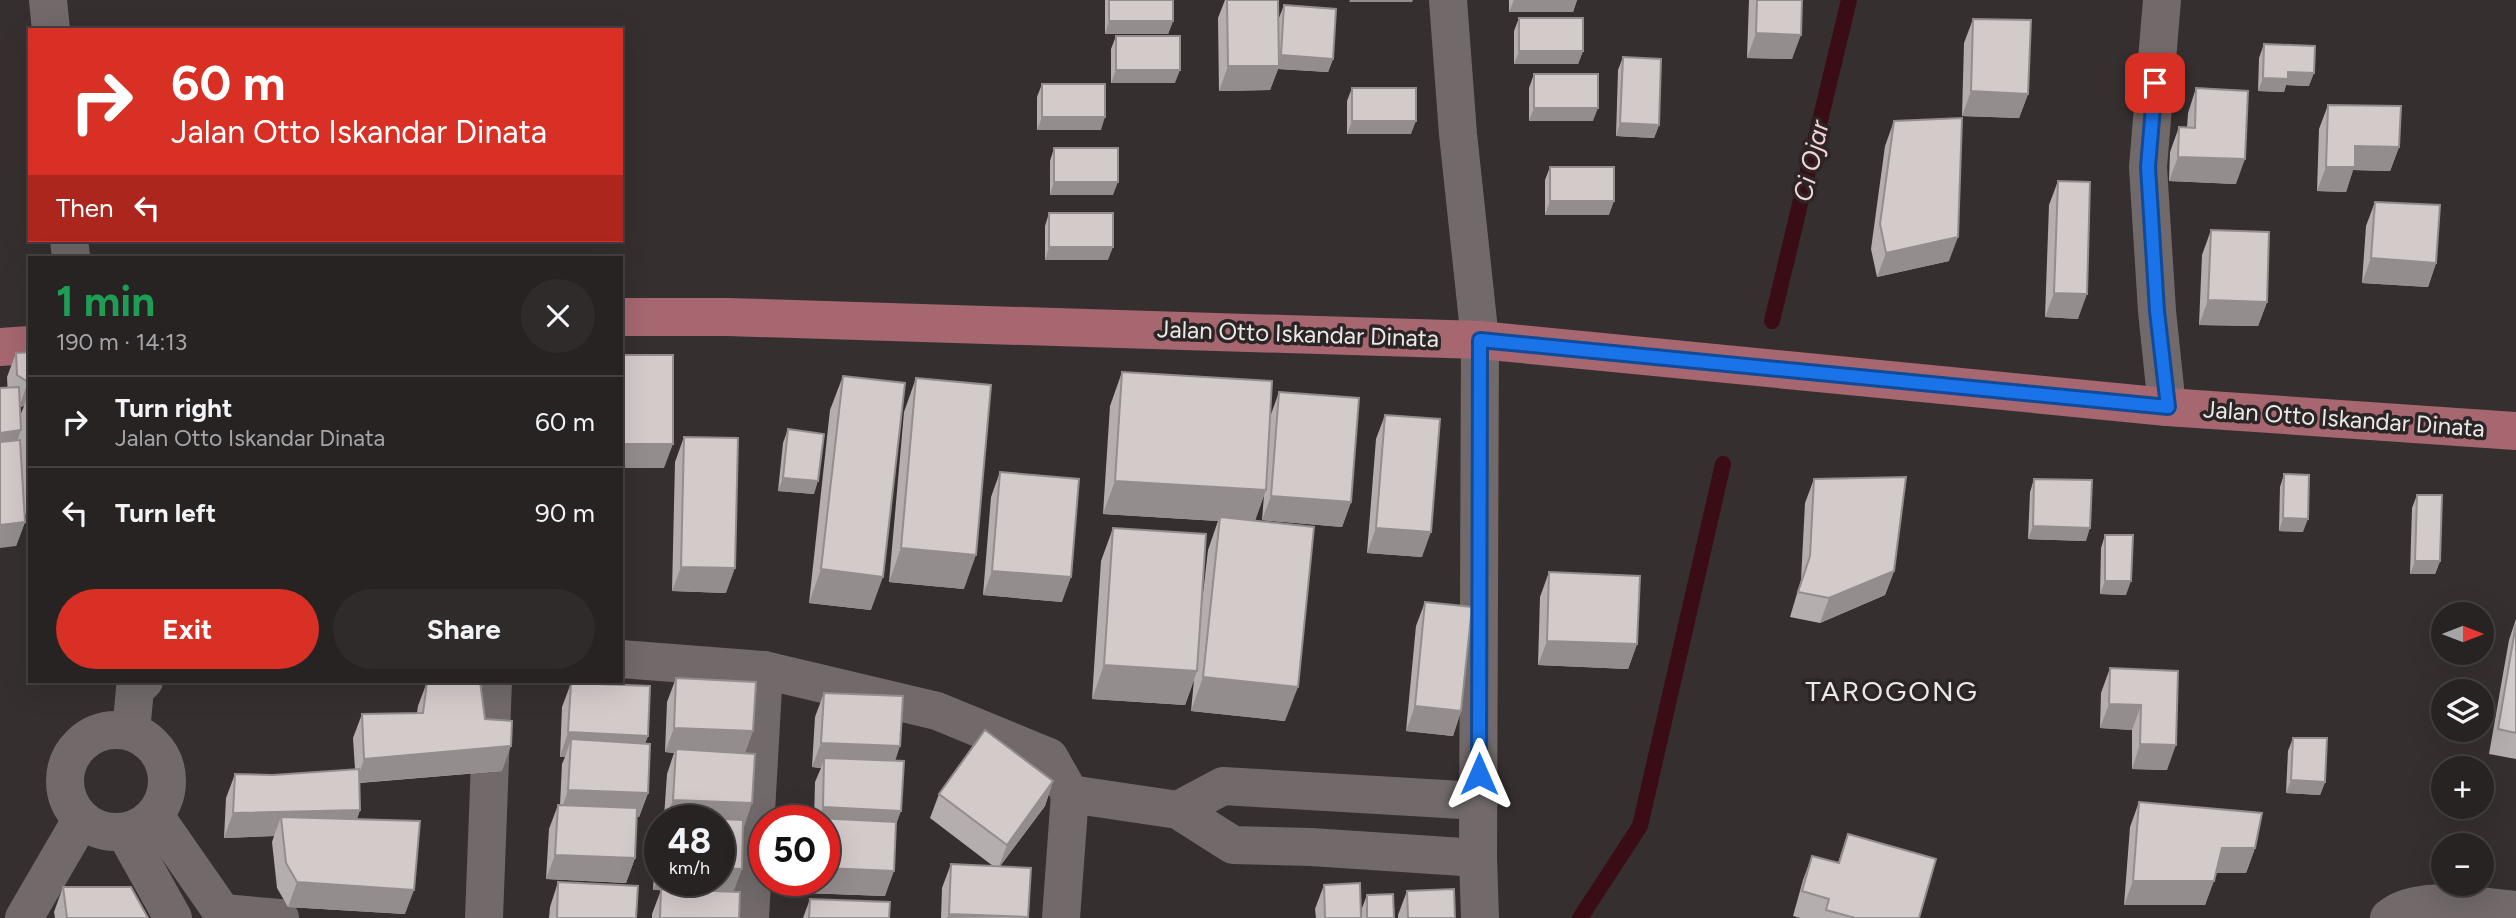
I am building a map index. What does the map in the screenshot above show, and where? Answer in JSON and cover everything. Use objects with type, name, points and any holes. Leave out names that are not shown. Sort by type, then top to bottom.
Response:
[{"type":"main road","name":"Jalan Otto Iskandar Dinata","points":[[623,317],[741,318],[1480,340],[2168,407],[2516,431]]},
{"type":"main road","points":[[0,347],[28,345]]},
{"type":"street","points":[[48,0],[51,28]]},
{"type":"street","points":[[1448,0],[1463,187],[1480,340],[1480,918]]},
{"type":"street","points":[[2162,0],[2148,167],[2157,311],[2168,407]]},
{"type":"street","points":[[623,659],[764,670],[937,710],[1049,757],[1070,794],[1061,918]]},
{"type":"street","points":[[750,918],[764,670]]},
{"type":"street","points":[[131,732],[135,689],[142,683]]},
{"type":"street","points":[[484,918],[493,683]]},
{"type":"street","points":[[114,729],[131,732],[146,739],[158,751],[166,767],[167,784],[163,801],[140,824],[110,832],[81,820],[70,806],[65,789],[65,772],[71,755],[82,741],[97,732],[114,729]]},
{"type":"street","points":[[1178,810],[1223,786],[1479,801]]},
{"type":"street","points":[[1070,794],[1178,810],[1233,845],[1311,847],[1478,858]]},
{"type":"street","points":[[24,918],[81,820]]},
{"type":"street","points":[[140,824],[224,915],[280,918]]},
{"type":"street","points":[[140,824],[173,918]]},
{"type":"street","points":[[2389,918],[2404,908],[2423,904],[2516,910]]},
{"type":"building","points":[[1109,0],[1173,0],[1173,21],[1109,21]]},
{"type":"building","points":[[1227,0],[1278,0],[1279,66],[1228,66]]},
{"type":"building","points":[[1757,0],[1802,0],[1801,35],[1756,33]]},
{"type":"building","points":[[1284,5],[1336,9],[1333,59],[1281,55]]},
{"type":"building","points":[[1519,18],[1583,18],[1583,51],[1519,51]]},
{"type":"building","points":[[1973,19],[2031,20],[2028,94],[1971,91]]},
{"type":"building","points":[[1116,36],[1180,36],[1180,70],[1116,70]]},
{"type":"building","points":[[2264,44],[2315,46],[2314,73],[2288,72],[2288,79],[2263,78]]},
{"type":"building","points":[[1623,57],[1661,59],[1659,125],[1620,123]]},
{"type":"building","points":[[1534,74],[1598,74],[1598,108],[1534,108]]},
{"type":"building","points":[[1042,84],[1105,84],[1105,117],[1042,117]]},
{"type":"building","points":[[1352,88],[1416,88],[1416,121],[1352,121]]},
{"type":"building","points":[[2196,88],[2248,91],[2245,159],[2178,157],[2179,127],[2195,128]]},
{"type":"building","points":[[2328,105],[2401,106],[2399,147],[2355,146],[2355,167],[2326,167]]},
{"type":"building","points":[[1962,118],[1958,237],[1886,253],[1880,224],[1894,121]]},
{"type":"building","points":[[1054,148],[1118,148],[1118,182],[1054,182]]},
{"type":"building","points":[[1550,167],[1614,167],[1614,201],[1550,201]]},
{"type":"building","points":[[2058,181],[2090,182],[2087,294],[2054,293]]},
{"type":"building","points":[[2375,202],[2440,205],[2436,263],[2371,258]]},
{"type":"building","points":[[1049,213],[1113,213],[1113,247],[1049,247]]},
{"type":"building","points":[[2211,230],[2269,232],[2267,302],[2208,300]]},
{"type":"building","points":[[28,352],[28,382],[17,375],[16,353]]},
{"type":"building","points":[[623,355],[673,355],[673,444],[623,444]]},
{"type":"building","points":[[1122,372],[1272,381],[1266,490],[1115,481]]},
{"type":"building","points":[[843,376],[905,383],[883,577],[821,569]]},
{"type":"building","points":[[916,378],[991,385],[976,555],[901,548]]},
{"type":"building","points":[[19,387],[21,430],[0,433],[0,388]]},
{"type":"building","points":[[1279,392],[1359,398],[1351,502],[1271,496]]},
{"type":"building","points":[[1385,415],[1440,419],[1431,532],[1376,528]]},
{"type":"building","points":[[788,429],[824,434],[818,481],[783,478]]},
{"type":"building","points":[[684,437],[738,438],[735,568],[681,567]]},
{"type":"building","points":[[20,440],[25,522],[0,525],[0,442]]},
{"type":"building","points":[[1000,472],[1079,479],[1071,577],[992,571]]},
{"type":"building","points":[[2284,474],[2309,475],[2308,519],[2283,518]]},
{"type":"building","points":[[1906,477],[1894,571],[1829,598],[1798,592],[1810,556],[1814,479]]},
{"type":"building","points":[[2034,479],[2092,480],[2090,528],[2033,526]]},
{"type":"building","points":[[2417,495],[2442,495],[2440,561],[2415,561]]},
{"type":"building","points":[[1220,517],[1314,527],[1298,687],[1203,677]]},
{"type":"building","points":[[1113,528],[1206,534],[1197,671],[1104,665]]},
{"type":"building","points":[[2105,535],[2133,535],[2131,581],[2105,581]]},
{"type":"building","points":[[1549,572],[1640,576],[1637,644],[1547,641]]},
{"type":"building","points":[[1425,602],[1472,607],[1461,711],[1415,706]]},
{"type":"building","points":[[2516,624],[2516,733],[2498,729]]},
{"type":"building","points":[[2110,668],[2178,671],[2176,745],[2140,744],[2141,705],[2109,704]]},
{"type":"building","points":[[676,678],[756,682],[753,731],[674,728]]},
{"type":"building","points":[[427,683],[480,683],[485,719],[512,721],[511,746],[364,759],[362,714],[423,713]]},
{"type":"building","points":[[571,683],[650,686],[648,736],[568,732]]},
{"type":"building","points":[[824,693],[903,696],[900,746],[821,743]]},
{"type":"building","points":[[985,730],[1053,781],[1007,845],[939,794]]},
{"type":"building","points":[[2293,738],[2327,738],[2325,782],[2291,780]]},
{"type":"building","points":[[571,739],[650,744],[648,793],[568,790]]},
{"type":"building","points":[[676,749],[755,754],[752,803],[673,800]]},
{"type":"building","points":[[824,758],[904,761],[901,811],[823,805]]},
{"type":"building","points":[[359,769],[360,810],[233,813],[235,774],[273,775]]},
{"type":"building","points":[[2139,802],[2262,813],[2255,848],[2222,848],[2214,881],[2133,881]]},
{"type":"building","points":[[558,805],[637,808],[635,858],[555,855]]},
{"type":"building","points":[[281,817],[420,821],[414,890],[297,882],[286,863]]},
{"type":"building","points":[[840,819],[896,822],[894,871],[840,869]]},
{"type":"building","points":[[735,820],[743,820],[742,869],[735,869]]},
{"type":"building","points":[[1848,834],[1936,859],[1919,918],[1855,918],[1826,910],[1829,899],[1802,891],[1812,856],[1839,863]]},
{"type":"building","points":[[951,864],[1031,868],[1028,917],[949,914]]},
{"type":"building","points":[[558,882],[638,886],[636,918],[557,918]]},
{"type":"building","points":[[1360,883],[1361,918],[1325,918],[1324,885]]},
{"type":"building","points":[[63,887],[131,887],[148,918],[67,918]]},
{"type":"building","points":[[1454,889],[1455,918],[1408,918],[1407,891]]},
{"type":"building","points":[[735,892],[740,892],[739,918],[660,918],[661,896],[735,896]]},
{"type":"building","points":[[1393,894],[1394,918],[1367,918],[1367,895]]},
{"type":"building","points":[[810,899],[890,902],[889,918],[809,918]]},
{"type":"waterway","name":"Ci Ojar","points":[[1772,321],[1849,0]]},
{"type":"waterway","points":[[1580,918],[1640,826],[1723,464]]},
{"type":"district","name":"TAROGONG","points":[[1892,691]]},
{"type":"route","points":[[1479,774],[1480,340],[2168,407],[2157,311],[2148,167],[2155,83]]}]
